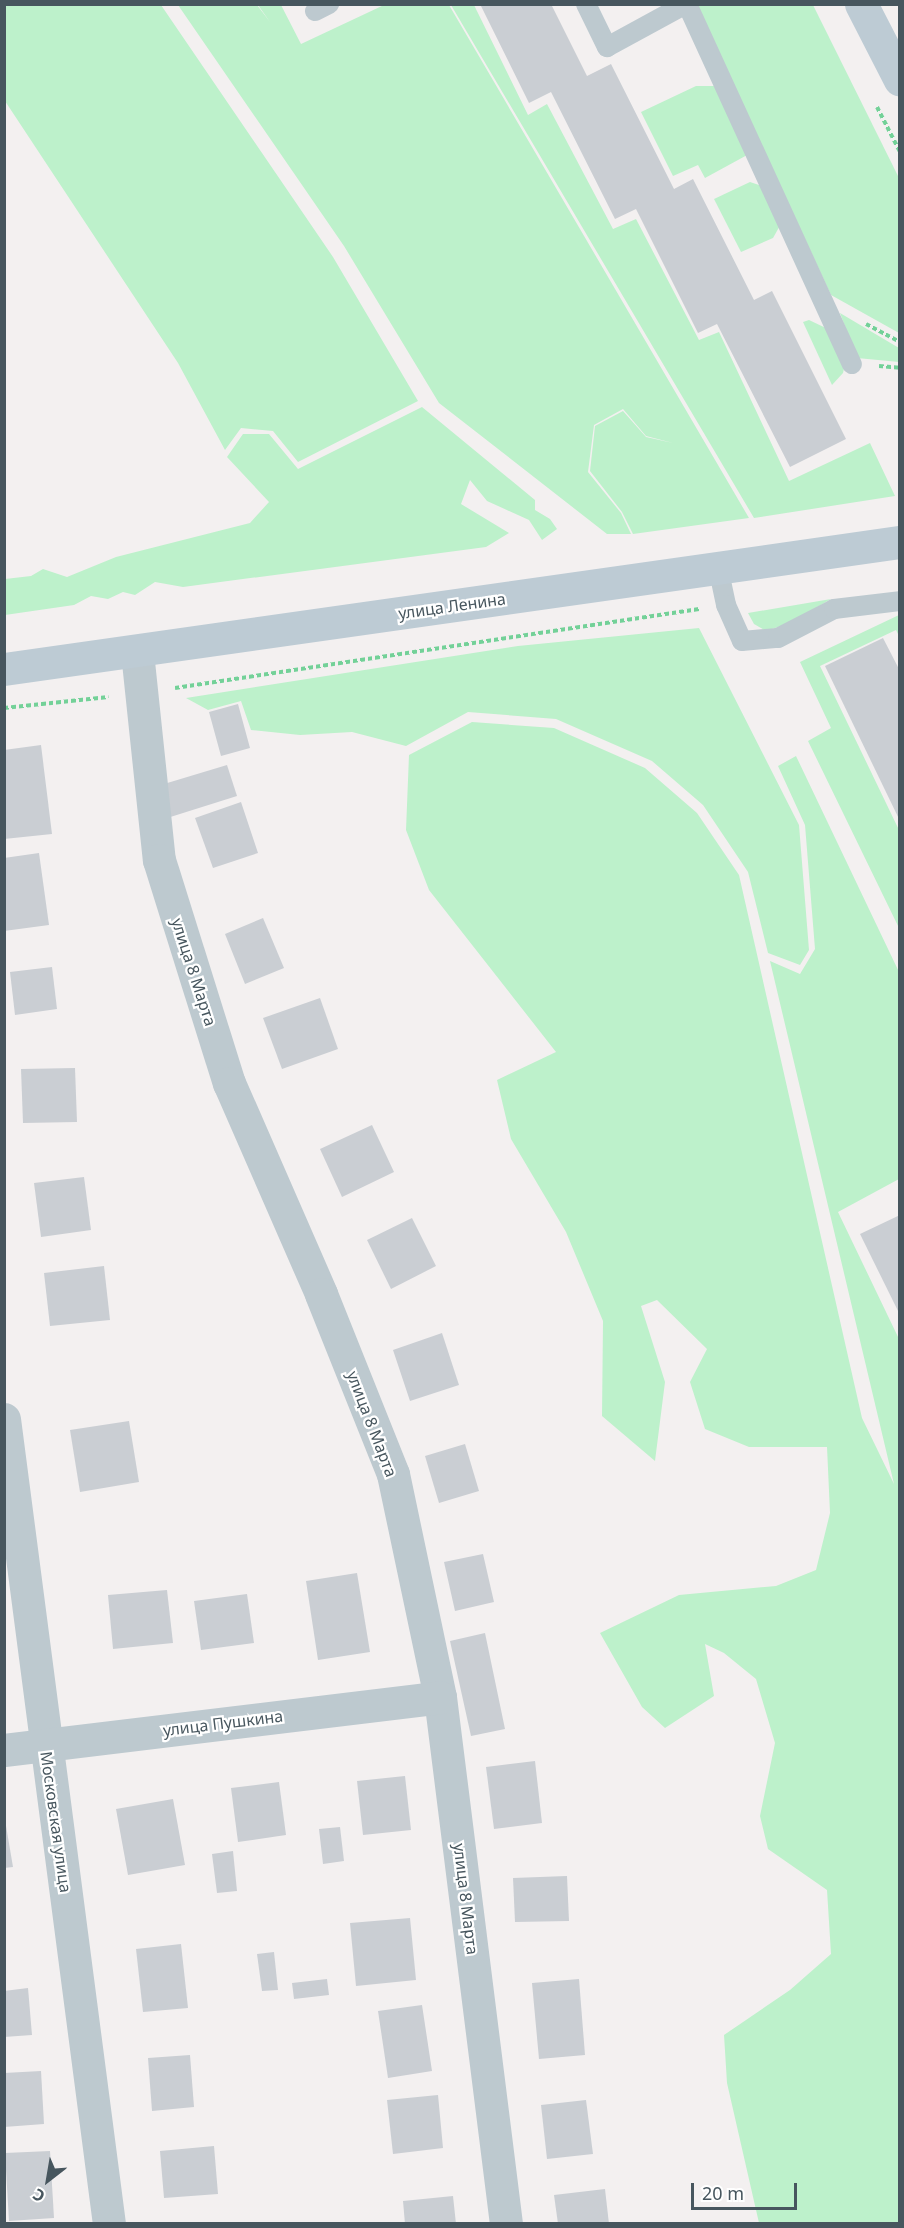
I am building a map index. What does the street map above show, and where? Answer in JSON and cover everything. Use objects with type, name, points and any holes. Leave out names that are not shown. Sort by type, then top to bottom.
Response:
[{"type":"main road","points":[[861,4],[900,80]]},
{"type":"main road","name":"улица Ленина","points":[[4,669],[137,652],[900,542]]},
{"type":"street","name":"улица 8 Марта","points":[[137,652],[159,860],[229,1083],[321,1294],[393,1474],[440,1697],[506,2223]]},
{"type":"street","name":"Московская улица","points":[[4,1419],[109,2223]]},
{"type":"street","name":"улица Пушкина","points":[[4,1749],[440,1697]]},
{"type":"lane","points":[[586,4],[607,46],[686,4],[852,364]]},
{"type":"lane","points":[[718,567],[726,605],[742,641],[778,638],[834,609],[900,601]]},
{"type":"path","points":[[4,708],[141,693],[726,605]]},
{"type":"green space","points":[[4,5],[161,5],[333,257],[418,401],[298,462],[273,431],[241,428],[225,450],[178,363],[5,101]]},
{"type":"green space","points":[[178,5],[257,5],[270,22],[258,5],[281,5],[301,44],[384,5],[449,5],[749,518],[633,534],[622,512],[590,471],[595,426],[623,411],[646,437],[673,443],[646,436],[623,409],[594,425],[588,472],[621,513],[631,534],[607,534],[439,403],[344,246]]},
{"type":"green space","points":[[451,5],[474,5],[528,115],[547,104],[613,229],[636,219],[699,340],[719,332],[789,481],[870,443],[895,496],[754,518]]},
{"type":"green space","points":[[696,5],[813,5],[899,178],[899,333],[831,295]]},
{"type":"green space","points":[[696,86],[714,86],[749,154],[705,178],[698,165],[673,176],[641,112]]},
{"type":"green space","points":[[750,182],[762,186],[782,222],[773,238],[741,252],[714,199]]},
{"type":"green space","points":[[840,313],[899,348],[899,362],[857,358]]},
{"type":"green space","points":[[809,320],[830,330],[845,364],[843,373],[832,385],[803,322]]},
{"type":"green space","points":[[422,407],[535,500],[535,510],[550,519],[557,529],[542,540],[529,520],[487,501],[470,480],[461,504],[509,533],[486,547],[183,587],[155,582],[135,595],[123,592],[108,599],[91,596],[74,605],[5,615],[5,579],[31,576],[43,569],[67,577],[116,557],[250,523],[269,502],[227,457],[243,434],[269,434],[298,469]]},
{"type":"green space","points":[[831,599],[790,623],[766,631],[754,624],[748,613]]},
{"type":"green space","points":[[899,615],[899,636],[896,630],[820,666],[899,830],[899,928],[808,741],[831,728],[800,662]]},
{"type":"green space","points":[[699,628],[799,825],[809,950],[800,965],[768,953],[748,872],[703,805],[652,761],[556,719],[468,712],[406,746],[352,732],[300,735],[251,730],[241,701],[208,710],[186,698],[518,646]]},
{"type":"green space","points":[[472,722],[554,728],[645,768],[697,813],[739,875],[862,1418],[894,1484],[770,961],[800,974],[815,949],[805,825],[778,766],[796,756],[899,972],[899,1179],[838,1212],[899,1339],[899,2223],[759,2223],[727,2083],[724,2035],[790,1990],[831,1954],[827,1890],[768,1849],[760,1816],[775,1743],[756,1679],[724,1653],[705,1644],[714,1696],[665,1728],[642,1707],[600,1633],[679,1595],[776,1586],[816,1570],[830,1513],[827,1447],[749,1447],[705,1429],[690,1382],[707,1349],[657,1300],[641,1306],[665,1382],[655,1461],[602,1416],[603,1321],[566,1232],[511,1139],[497,1080],[556,1052],[429,890],[406,830],[409,755]]},
{"type":"building","points":[[480,4],[551,4],[587,76],[611,64],[674,189],[693,179],[754,300],[772,291],[846,439],[790,467],[717,324],[698,333],[636,209],[615,219],[551,92],[529,103]]},
{"type":"building","points":[[883,638],[900,671],[900,821],[825,666]]},
{"type":"building","points":[[238,704],[250,748],[221,756],[209,712]]},
{"type":"building","points":[[41,745],[52,834],[4,839],[4,750]]},
{"type":"building","points":[[227,765],[237,796],[164,819],[154,787]]},
{"type":"building","points":[[241,802],[258,853],[213,868],[195,818]]},
{"type":"building","points":[[39,853],[49,925],[4,931],[4,858]]},
{"type":"building","points":[[263,918],[284,968],[245,984],[225,934]]},
{"type":"building","points":[[52,967],[57,1009],[15,1015],[10,972]]},
{"type":"building","points":[[320,998],[338,1049],[282,1069],[263,1018]]},
{"type":"building","points":[[75,1068],[77,1122],[23,1123],[21,1069]]},
{"type":"building","points":[[372,1125],[394,1172],[342,1197],[320,1149]]},
{"type":"building","points":[[84,1177],[91,1230],[41,1237],[34,1183]]},
{"type":"building","points":[[900,1215],[900,1315],[860,1234]]},
{"type":"building","points":[[412,1218],[436,1266],[391,1289],[367,1240]]},
{"type":"building","points":[[104,1266],[110,1320],[50,1326],[44,1273]]},
{"type":"building","points":[[442,1333],[459,1385],[410,1401],[393,1350]]},
{"type":"building","points":[[129,1421],[139,1482],[80,1492],[70,1430]]},
{"type":"building","points":[[465,1444],[479,1491],[439,1503],[425,1456]]},
{"type":"building","points":[[483,1554],[494,1602],[455,1611],[444,1562]]},
{"type":"building","points":[[357,1573],[370,1652],[318,1660],[306,1581]]},
{"type":"building","points":[[167,1590],[173,1643],[113,1649],[108,1595]]},
{"type":"building","points":[[247,1594],[254,1643],[201,1650],[194,1601]]},
{"type":"building","points":[[485,1633],[505,1729],[471,1736],[450,1641]]},
{"type":"building","points":[[535,1761],[542,1823],[494,1829],[486,1767]]},
{"type":"building","points":[[405,1776],[411,1830],[363,1835],[357,1781]]},
{"type":"building","points":[[279,1782],[286,1835],[238,1842],[231,1788]]},
{"type":"building","points":[[173,1799],[185,1865],[128,1875],[116,1809]]},
{"type":"building","points":[[4,1814],[13,1867],[4,1868]]},
{"type":"building","points":[[340,1827],[344,1861],[323,1864],[319,1829]]},
{"type":"building","points":[[233,1851],[237,1891],[217,1893],[212,1854]]},
{"type":"building","points":[[567,1876],[569,1921],[515,1922],[513,1878]]},
{"type":"building","points":[[410,1918],[416,1980],[356,1986],[350,1923]]},
{"type":"building","points":[[181,1944],[188,2008],[143,2012],[136,1949]]},
{"type":"building","points":[[274,1952],[278,1990],[262,1991],[257,1954]]},
{"type":"building","points":[[327,1979],[329,1995],[294,1999],[292,1983]]},
{"type":"building","points":[[579,1979],[585,2055],[539,2059],[532,1983]]},
{"type":"building","points":[[28,1988],[32,2035],[4,2037],[4,1991]]},
{"type":"building","points":[[422,2005],[432,2071],[388,2078],[378,2011]]},
{"type":"building","points":[[190,2055],[194,2107],[152,2111],[148,2058]]},
{"type":"building","points":[[41,2071],[44,2124],[4,2127],[4,2073]]},
{"type":"building","points":[[438,2095],[443,2148],[393,2154],[387,2100]]},
{"type":"building","points":[[586,2100],[593,2154],[547,2159],[541,2105]]},
{"type":"building","points":[[214,2146],[218,2194],[164,2198],[160,2151]]},
{"type":"building","points":[[50,2151],[54,2218],[9,2221],[5,2153]]},
{"type":"building","points":[[605,2189],[609,2224],[558,2224],[554,2195]]},
{"type":"building","points":[[453,2196],[456,2224],[405,2224],[403,2201]]}]
